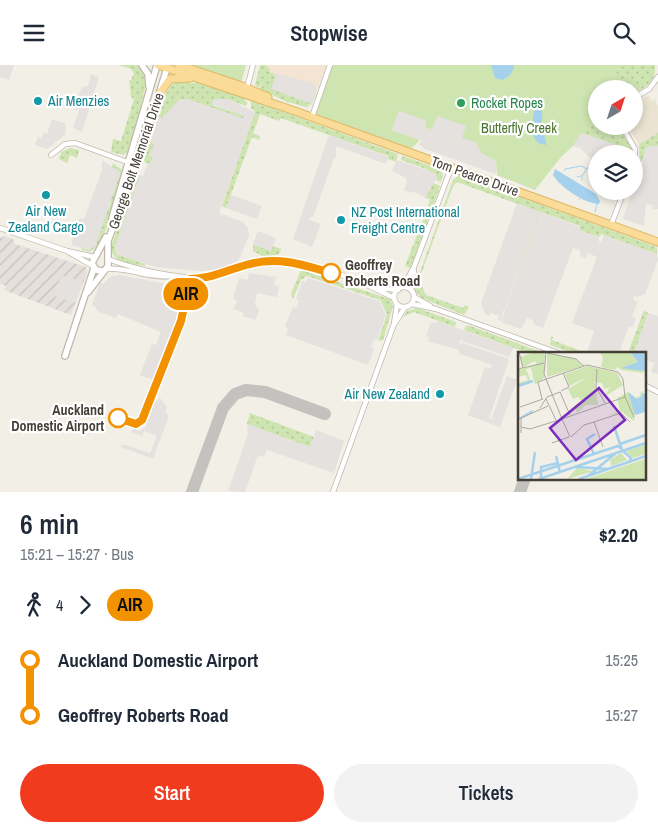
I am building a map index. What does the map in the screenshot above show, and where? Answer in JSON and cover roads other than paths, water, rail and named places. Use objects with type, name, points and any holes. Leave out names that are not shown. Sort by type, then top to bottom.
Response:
[{"type":"main road","name":"Tom Pearce Drive","points":[[157,65],[292,109]]},
{"type":"main road","name":"Tom Pearce Drive","points":[[179,65],[246,88],[312,117],[658,242]]},
{"type":"main road","points":[[160,93],[170,79],[200,79]]},
{"type":"street","points":[[142,65],[148,74],[149,95]]},
{"type":"street","name":"George Bolt Memorial Drive","points":[[93,267],[95,256],[111,221],[157,65]]},
{"type":"street","points":[[246,88],[253,65]]},
{"type":"street","points":[[312,117],[330,65]]},
{"type":"street","name":"George Bolt Memorial Drive","points":[[105,270],[108,258],[108,241],[136,165],[167,67]]},
{"type":"street","points":[[643,93],[649,89],[658,77]]},
{"type":"street","points":[[52,155],[65,144],[75,143],[136,165]]},
{"type":"street","points":[[394,298],[398,290],[403,287],[414,267],[451,167]]},
{"type":"street","points":[[611,225],[621,200]]},
{"type":"street","points":[[0,227],[67,251],[108,258],[172,276],[200,279],[257,262],[290,261],[375,288],[394,298],[397,304],[394,324],[333,492]]},
{"type":"street","points":[[67,251],[93,267],[105,270],[122,268],[162,277],[172,276]]},
{"type":"street","points":[[65,356],[88,291],[93,267]]},
{"type":"street","points":[[414,267],[411,290],[414,297],[436,309]]},
{"type":"street","points":[[88,291],[105,270]]},
{"type":"street","points":[[403,287],[411,290]]},
{"type":"street","points":[[375,288],[398,290]]},
{"type":"street","points":[[412,304],[414,297]]},
{"type":"street","points":[[397,304],[405,307]]},
{"type":"street","points":[[394,324],[405,307],[412,304],[436,309],[555,352]]},
{"type":"street","points":[[646,386],[658,392]]},
{"type":"water","points":[[491,65],[514,65],[507,78],[502,80],[495,78]]},
{"type":"water","points":[[540,107],[546,145],[540,144],[536,140],[532,130],[534,108]]},
{"type":"water","points":[[555,169],[588,189],[588,200],[599,200],[599,204],[580,198],[556,180],[553,175]]},
{"type":"waterway","points":[[565,169],[581,166],[587,169]]},
{"type":"waterway","points":[[582,180],[582,176],[588,167]]},
{"type":"waterway","points":[[577,177],[581,176]]},
{"type":"waterway","points":[[595,212],[597,204]]},
{"type":"place","name":"Air Menzies","points":[[38,101]]},
{"type":"place","name":"Rocket Ropes","points":[[461,103]]},
{"type":"place","name":"Air New Zealand Cargo","points":[[46,195]]},
{"type":"place","name":"NZ Post International Freight Centre","points":[[341,220]]},
{"type":"place","name":"Geoffrey Roberts Road","points":[[331,273]]},
{"type":"place","name":"Air New Zealand","points":[[440,394]]},
{"type":"place","name":"Auckland Domestic Airport","points":[[118,418]]},
{"type":"park label","name":"Butterfly Creek","points":[[519,128]]}]
